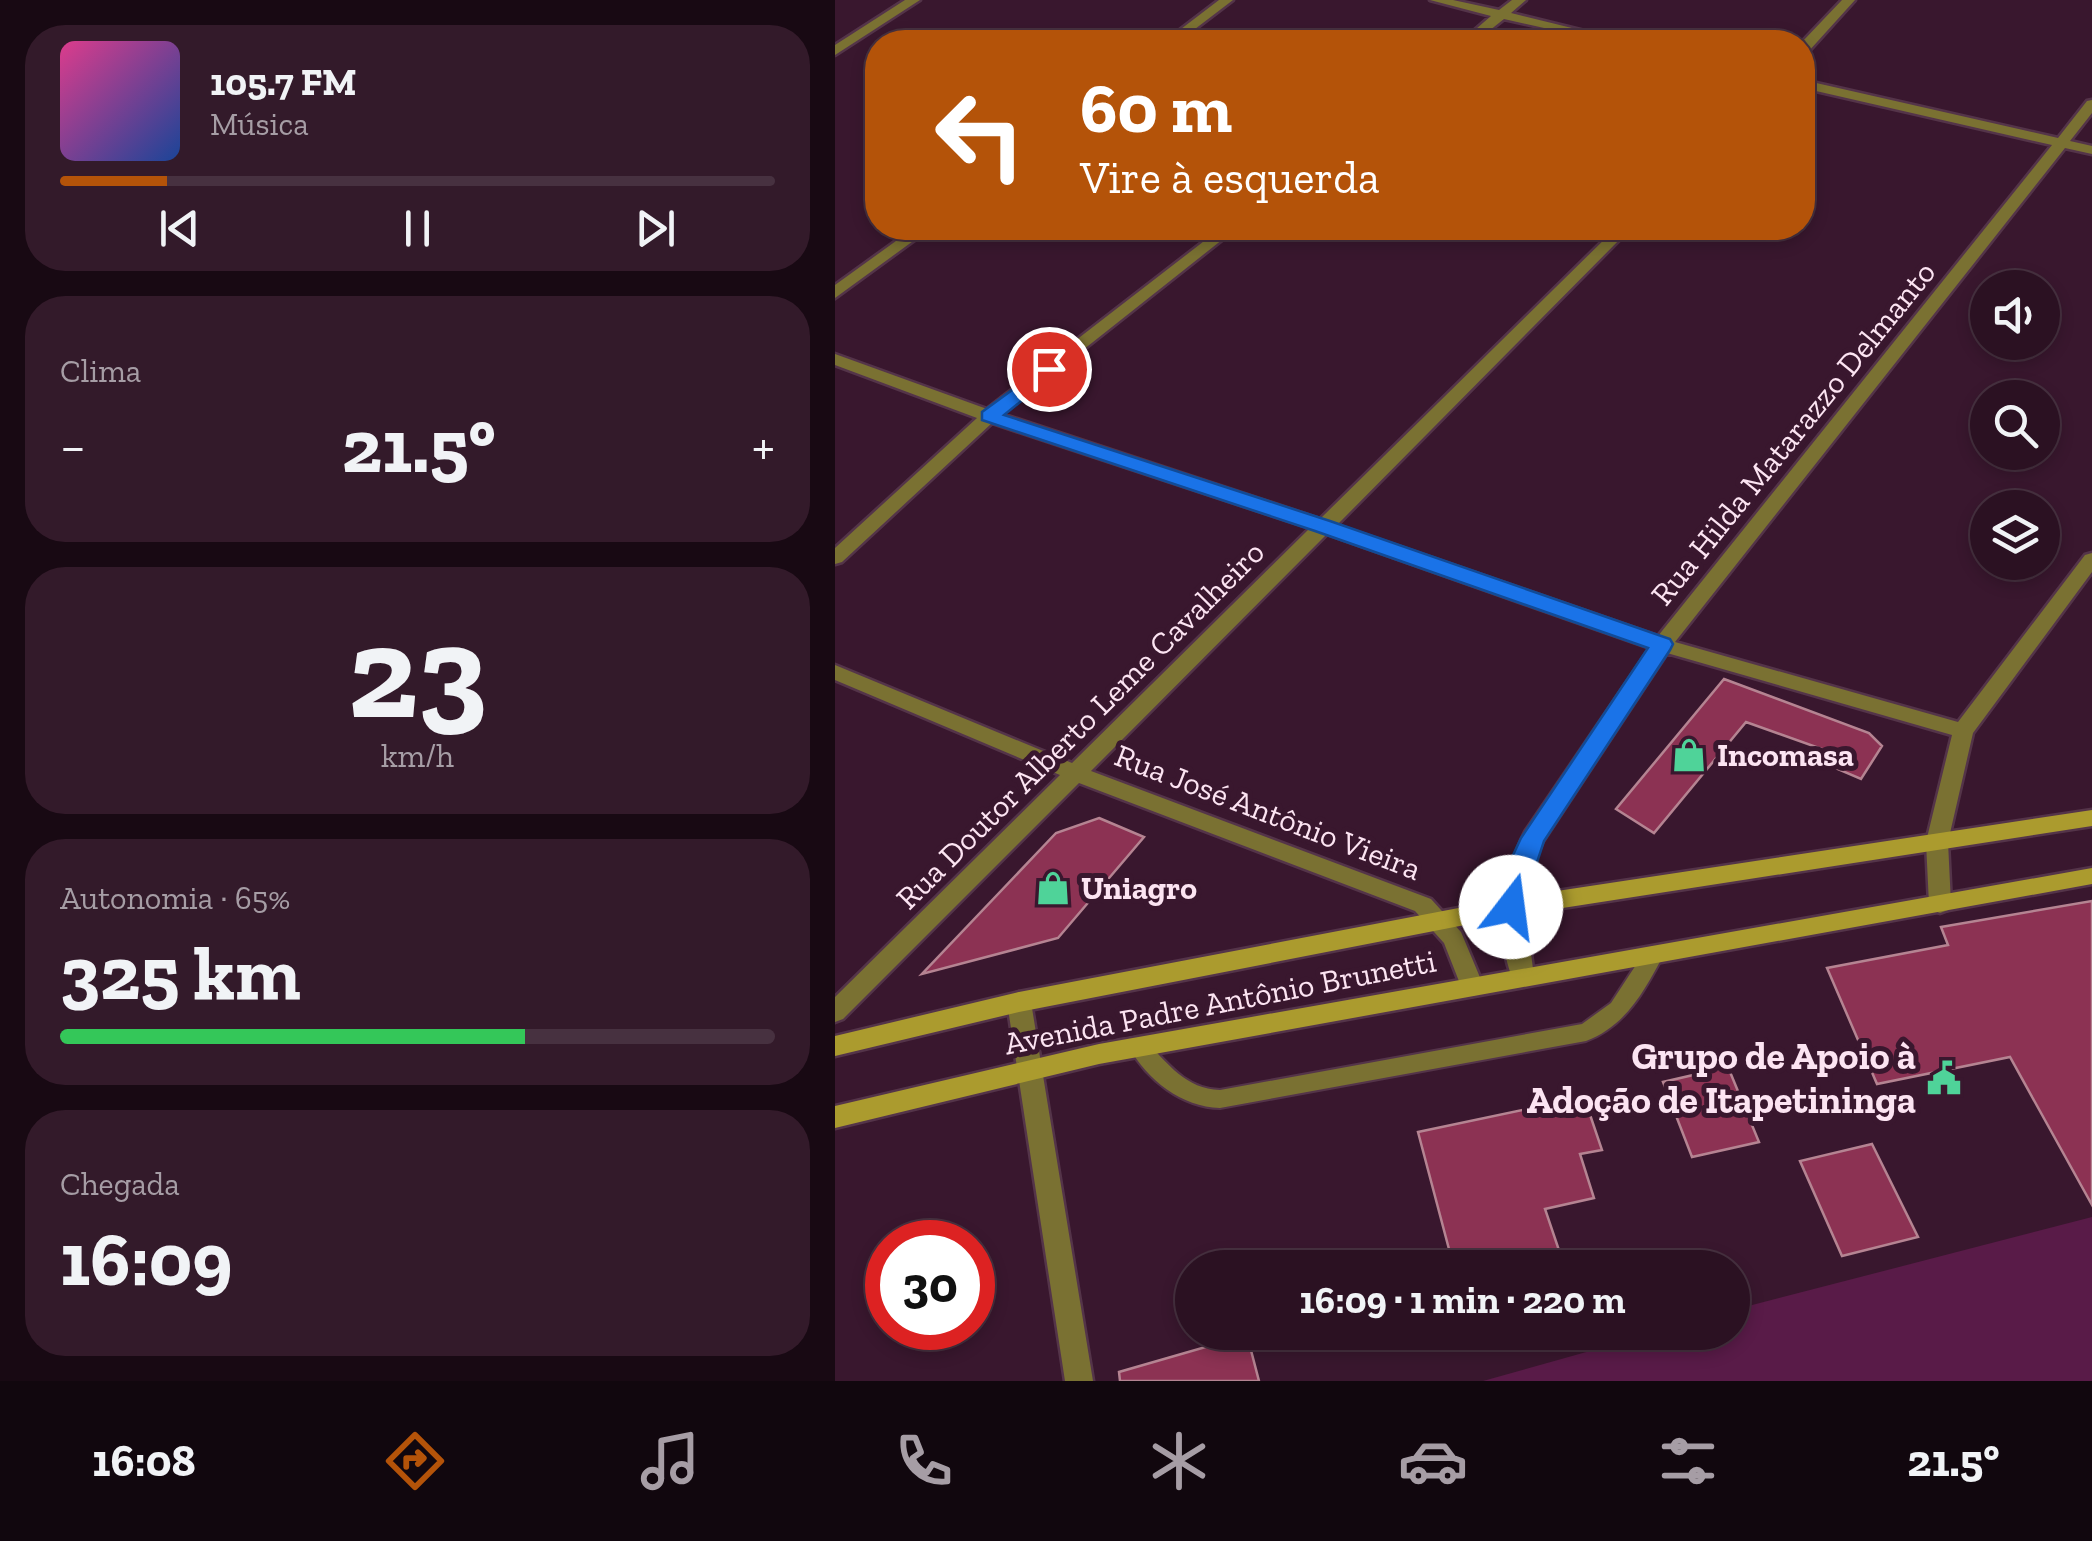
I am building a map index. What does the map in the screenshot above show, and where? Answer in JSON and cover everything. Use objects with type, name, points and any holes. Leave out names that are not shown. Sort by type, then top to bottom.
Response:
[{"type":"main road","name":"Avenida Padre Antônio Brunetti","points":[[835,1046],[1019,1002],[1511,907],[2092,818]]},
{"type":"main road","name":"Avenida Padre Antônio Brunetti","points":[[835,1117],[1139,1047],[2092,876]]},
{"type":"street","points":[[868,30],[915,0]]},
{"type":"street","points":[[1186,30],[1227,0]]},
{"type":"street","points":[[1436,0],[1568,30]]},
{"type":"street","points":[[1482,30],[1520,0]]},
{"type":"street","points":[[1815,36],[1849,0]]},
{"type":"street","points":[[835,51],[865,32]]},
{"type":"street","points":[[1815,87],[2092,150]]},
{"type":"street","name":"Rua Hilda Matarazzo Delmanto","points":[[1523,976],[1511,907],[1520,868],[1533,838],[1662,644],[2092,104]]},
{"type":"street","points":[[835,293],[907,240]]},
{"type":"street","points":[[835,558],[989,416],[1215,240]]},
{"type":"street","name":"Rua Doutor Alberto Leme Cavalheiro","points":[[835,1012],[1612,240]]},
{"type":"street","points":[[835,359],[989,416],[1662,644],[1963,731]]},
{"type":"street","points":[[1940,904],[1937,842],[1963,731],[2092,559]]},
{"type":"street","name":"Rua José Antônio Vieira","points":[[835,672],[1075,773],[1423,905],[1453,938],[1472,987]]},
{"type":"street","points":[[1019,1002],[1079,1381]]},
{"type":"lane","points":[[1139,1047],[1187,1095],[1220,1100],[1586,1032],[1606,1024],[1625,1006],[1653,954]]},
{"type":"shaded area","points":[[2092,1217],[2092,1381],[1483,1381],[1593,1350],[1750,1350],[1750,1306]]},
{"type":"building","name":"Incomasa","points":[[1724,679],[1869,733],[1882,746],[1861,779],[1819,761],[1822,749],[1746,722],[1654,833],[1616,809]]},
{"type":"building","name":"Uniagro","points":[[1099,818],[1144,837],[1058,938],[922,974],[1056,833]]},
{"type":"building","points":[[2092,901],[2092,1205],[2010,1057],[1877,1084],[1827,968],[1948,945],[1941,927]]},
{"type":"building","points":[[1728,1067],[1759,1142],[1692,1157],[1663,1082]]},
{"type":"building","points":[[1584,1097],[1602,1150],[1580,1154],[1594,1198],[1545,1209],[1559,1250],[1449,1250],[1418,1132]]},
{"type":"building","points":[[1872,1144],[1918,1237],[1842,1256],[1800,1161]]},
{"type":"building","points":[[1195,1350],[1251,1350],[1259,1381],[1120,1381],[1119,1372]]},
{"type":"place","name":"Incomasa","points":[[1689,755]]},
{"type":"place","name":"Uniagro","points":[[1053,888]]},
{"type":"place","name":"Grupo de Apoio à Adoção de Itapetininga","points":[[1944,1078]]},
{"type":"route","points":[[1049,369],[989,416],[1662,644],[1533,838],[1520,868],[1511,907]]}]
